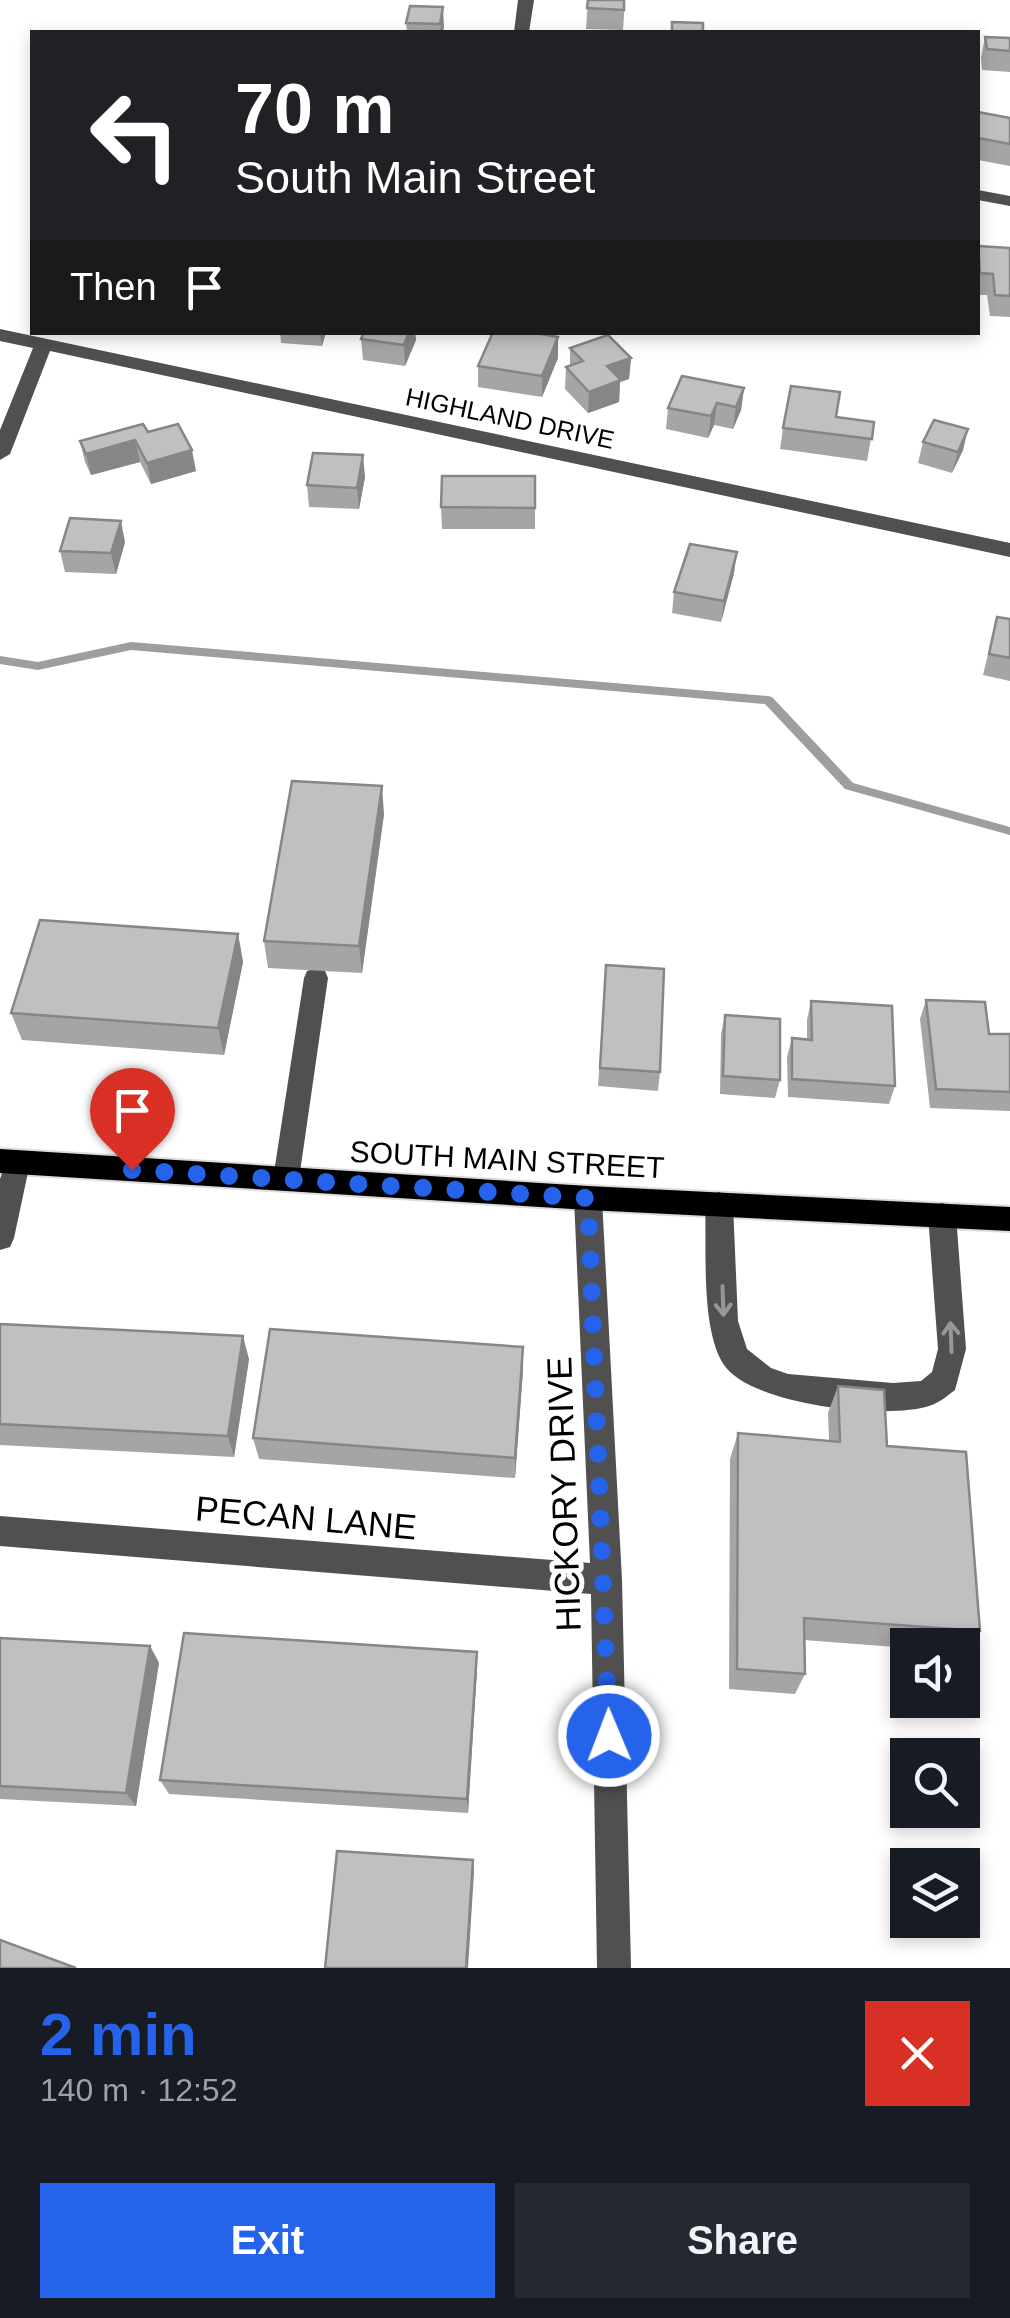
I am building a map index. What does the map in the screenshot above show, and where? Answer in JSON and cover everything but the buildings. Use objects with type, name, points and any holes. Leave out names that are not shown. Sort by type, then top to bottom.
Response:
[{"type":"main road","name":"SOUTH MAIN STREET","points":[[8,1162],[588,1198],[1010,1219]]},
{"type":"street","points":[[522,30],[526,0]]},
{"type":"street","points":[[980,196],[1010,200]]},
{"type":"street","name":"HIGHLAND DRIVE","points":[[0,335],[1010,550]]},
{"type":"street","points":[[0,454],[44,344]]},
{"type":"street","points":[[286,1179],[316,978]]},
{"type":"street","points":[[0,1238],[8,1162]]},
{"type":"street","name":"HICKORY DRIVE","points":[[588,1198],[606,1580],[614,1968]]},
{"type":"street","points":[[719,1204],[724,1321],[735,1357],[761,1378],[788,1388],[893,1397],[926,1394],[945,1380],[952,1349],[942,1215]]},
{"type":"street","name":"PECAN LANE","points":[[0,1530],[606,1580]]},
{"type":"waterway","points":[[0,660],[38,666],[131,646],[768,700],[849,786],[1010,831]]},
{"type":"route","points":[[132,1170],[588,1198],[606,1580],[609,1736]]}]
